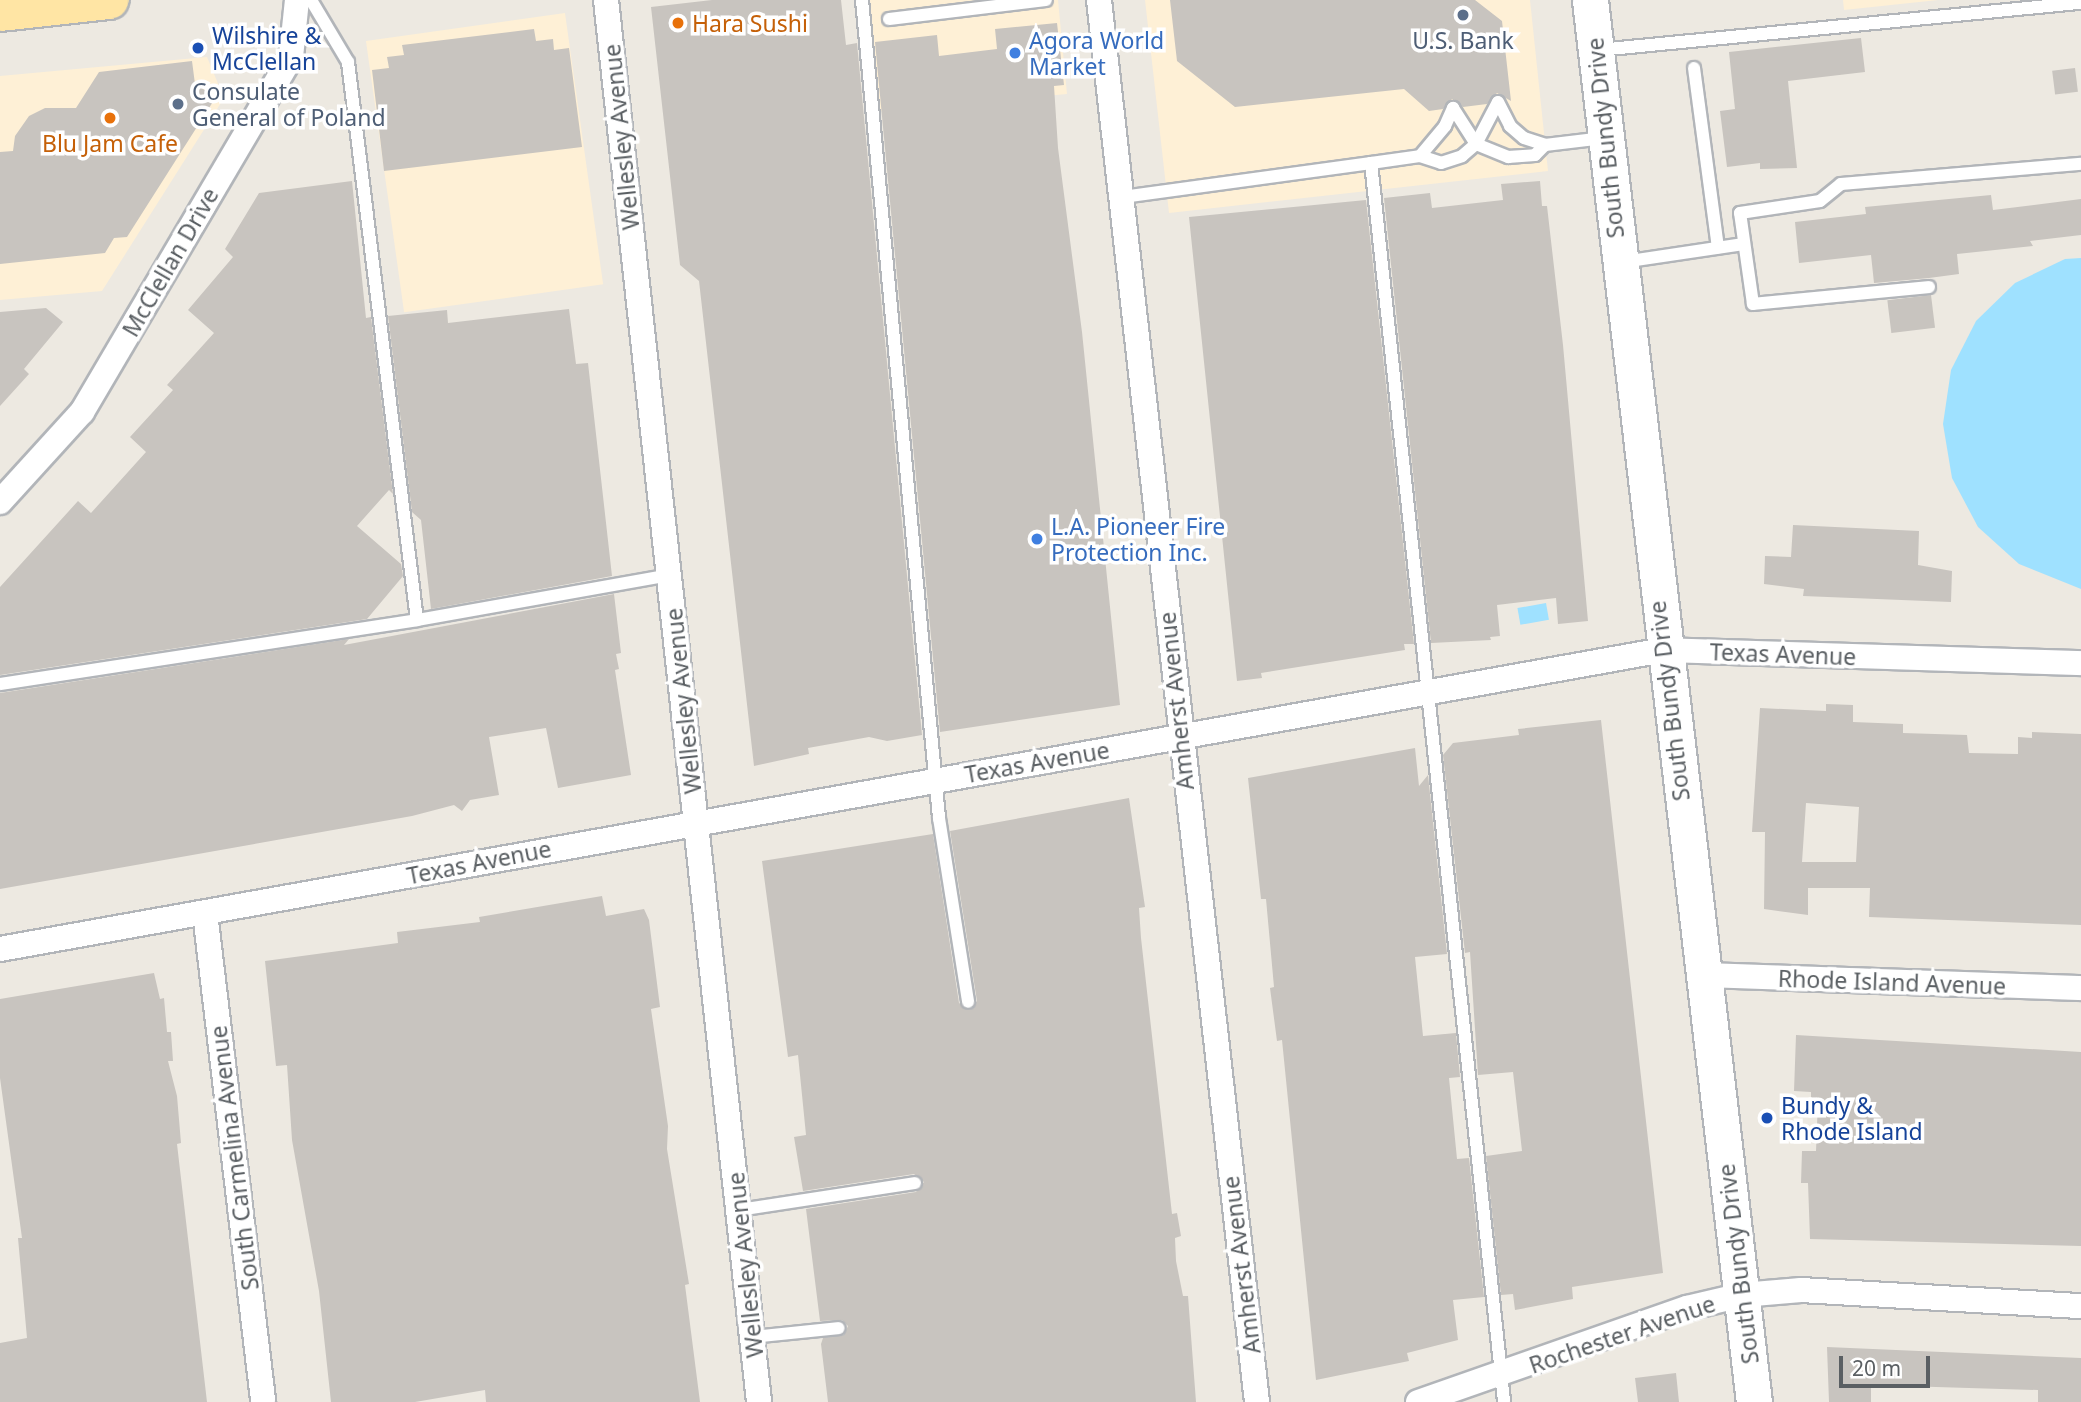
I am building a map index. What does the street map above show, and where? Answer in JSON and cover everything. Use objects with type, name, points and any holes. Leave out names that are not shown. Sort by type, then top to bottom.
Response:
[{"type":"main road","points":[[0,12],[109,0]]},
{"type":"main road","name":"South Bundy Drive","points":[[1590,0],[1663,650],[1754,1402]]},
{"type":"street","name":"McClellan Drive","points":[[0,502],[82,412],[291,57],[297,0]]},
{"type":"street","name":"Wellesley Avenue","points":[[606,0],[758,1402]]},
{"type":"street","name":"Amherst Avenue","points":[[1099,0],[1123,197],[1179,736],[1257,1402]]},
{"type":"street","name":"Texas Avenue","points":[[0,949],[696,821],[1427,694],[1663,650],[2081,663]]},
{"type":"street","name":"South Carmelina Avenue","points":[[205,913],[263,1402]]},
{"type":"street","name":"Rhode Island Avenue","points":[[1703,975],[2081,988]]},
{"type":"street","name":"Rochester Avenue","points":[[1418,1402],[1502,1376],[1687,1308],[1742,1295],[1801,1290],[2081,1306]]},
{"type":"lane","points":[[311,0],[348,62],[417,620]]},
{"type":"lane","points":[[862,0],[937,780],[968,1002]]},
{"type":"lane","points":[[889,19],[1046,0]]},
{"type":"lane","points":[[1595,50],[2081,3]]},
{"type":"lane","points":[[1694,68],[1718,247]]},
{"type":"lane","points":[[1123,197],[1420,156],[1441,163],[1462,156],[1476,144],[1498,102],[1510,126],[1524,138],[1545,145],[1606,138]]},
{"type":"lane","points":[[1420,156],[1445,126],[1453,108],[1476,144],[1507,157],[1535,155],[1545,145]]},
{"type":"lane","points":[[1371,163],[1504,1402]]},
{"type":"lane","points":[[1929,287],[1753,304],[1740,213],[1820,201],[1841,184],[2081,164]]},
{"type":"lane","points":[[1619,262],[1743,244]]},
{"type":"lane","points":[[0,684],[417,620],[669,575]]},
{"type":"lane","points":[[739,1210],[915,1183]]},
{"type":"lane","points":[[752,1337],[839,1328]]},
{"type":"shaded area","points":[[870,0],[1058,0],[1067,94],[880,111]]},
{"type":"shaded area","points":[[1145,0],[1530,0],[1548,171],[1169,213]]},
{"type":"shaded area","points":[[1843,0],[1938,0],[1844,10]]},
{"type":"shaded area","points":[[565,13],[603,284],[404,312],[366,41]]},
{"type":"shaded area","points":[[207,57],[224,98],[102,291],[0,300],[0,76]]},
{"type":"water","points":[[2081,258],[2081,589],[2019,564],[1978,527],[1952,478],[1943,424],[1951,370],[1976,321],[2015,283],[2065,259]]},
{"type":"water","points":[[1546,603],[1549,620],[1520,625],[1517,608]]},
{"type":"building","points":[[712,0],[841,0],[846,45],[857,43],[922,735],[887,741],[869,737],[808,748],[809,754],[754,766],[699,281],[680,265],[651,7]]},
{"type":"building","points":[[1170,0],[1475,0],[1502,21],[1511,101],[1497,93],[1487,104],[1463,107],[1452,99],[1443,109],[1429,111],[1404,89],[1235,107],[1177,61]]},
{"type":"building","points":[[1057,23],[1064,85],[1054,86],[1058,148],[1082,332],[1120,705],[940,732],[875,42],[937,35],[939,56],[997,49],[995,29]]},
{"type":"building","points":[[534,29],[536,41],[553,39],[554,50],[569,48],[582,147],[384,171],[372,70],[389,68],[387,57],[404,55],[402,45]]},
{"type":"building","points":[[1861,38],[1865,72],[1788,81],[1797,168],[1760,169],[1760,163],[1727,167],[1720,111],[1735,109],[1729,52]]},
{"type":"building","points":[[192,61],[195,84],[216,97],[127,237],[114,238],[105,253],[0,264],[0,152],[13,151],[15,136],[29,116],[45,108],[76,108],[99,72]]},
{"type":"building","points":[[2075,68],[2078,92],[2055,95],[2052,71]]},
{"type":"building","points":[[352,181],[366,318],[371,317],[393,494],[389,490],[357,526],[401,564],[403,576],[367,619],[0,675],[0,587],[78,501],[91,513],[146,452],[130,437],[173,390],[167,385],[214,333],[188,310],[233,257],[225,249],[259,193]]},
{"type":"building","points":[[1540,181],[1542,206],[1547,206],[1563,345],[1588,621],[1558,624],[1556,598],[1497,605],[1500,636],[1490,637],[1491,640],[1431,643],[1384,198],[1430,193],[1432,208],[1503,200],[1501,184]]},
{"type":"building","points":[[1991,195],[1993,210],[2081,199],[2081,235],[2030,241],[2033,246],[1957,254],[1959,274],[1929,278],[1874,283],[1871,255],[1799,263],[1795,222],[1866,214],[1865,207]]},
{"type":"building","points":[[1366,200],[1414,644],[1404,644],[1405,650],[1261,673],[1262,678],[1237,681],[1189,217]]},
{"type":"building","points":[[1931,295],[1935,328],[1891,333],[1887,300]]},
{"type":"building","points":[[46,308],[63,322],[24,369],[29,374],[0,406],[0,312]]},
{"type":"building","points":[[569,309],[576,364],[588,363],[612,576],[431,609],[421,520],[412,512],[388,316],[447,310],[448,323]]},
{"type":"building","points":[[1793,525],[1919,531],[1918,565],[1952,571],[1951,602],[1803,596],[1804,589],[1764,584],[1765,556],[1791,557]]},
{"type":"building","points":[[614,594],[621,653],[616,654],[619,669],[615,670],[631,775],[558,788],[546,728],[489,737],[499,795],[470,800],[462,811],[454,805],[412,816],[0,889],[0,693],[349,639],[344,645]]},
{"type":"building","points":[[1826,704],[1853,705],[1853,722],[1903,724],[1903,733],[1967,735],[1969,753],[2018,754],[2018,737],[2032,738],[2032,732],[2081,734],[2081,925],[1869,917],[1870,888],[1808,888],[1808,915],[1764,909],[1765,832],[1752,832],[1760,708],[1826,711]],"holes":[[[1806,803],[1859,807],[1856,862],[1802,862]]]},
{"type":"building","points":[[1601,720],[1663,1273],[1572,1287],[1573,1299],[1515,1310],[1513,1294],[1501,1295],[1486,1156],[1522,1151],[1513,1072],[1478,1075],[1470,952],[1465,953],[1443,755],[1453,743],[1519,735],[1518,729]]},
{"type":"building","points":[[1415,748],[1419,786],[1428,775],[1447,954],[1415,957],[1423,1036],[1456,1033],[1460,1077],[1449,1078],[1457,1159],[1469,1158],[1484,1297],[1453,1300],[1458,1340],[1407,1353],[1409,1361],[1316,1380],[1282,1040],[1277,1041],[1270,988],[1274,987],[1266,899],[1261,899],[1248,778]]},
{"type":"building","points":[[1129,798],[1145,907],[1139,908],[1141,938],[1172,1214],[1177,1213],[1181,1236],[1175,1238],[1176,1261],[1183,1296],[1188,1296],[1196,1402],[828,1402],[821,1344],[823,1338],[844,1335],[848,1326],[842,1320],[820,1321],[806,1209],[916,1192],[924,1182],[914,1174],[803,1191],[794,1137],[806,1135],[798,1055],[788,1057],[762,861],[933,834],[959,1003],[970,1010],[977,1001],[950,831]]},
{"type":"building","points":[[602,896],[606,916],[644,909],[649,920],[660,1007],[651,1009],[668,1126],[667,1149],[689,1284],[685,1285],[700,1402],[486,1402],[485,1390],[415,1402],[331,1402],[319,1291],[292,1140],[287,1065],[276,1066],[265,961],[398,943],[397,932],[480,922],[479,917]]},
{"type":"building","points":[[154,973],[160,999],[164,998],[167,1032],[171,1032],[173,1061],[168,1061],[177,1096],[181,1143],[177,1144],[207,1402],[0,1402],[0,1343],[27,1338],[18,1238],[22,1238],[0,1078],[0,999]]},
{"type":"building","points":[[1796,1035],[2081,1052],[2081,1246],[1810,1239],[1808,1183],[1801,1183],[1802,1151],[1816,1151],[1818,1100],[1811,1100],[1811,1092],[1794,1091]]},
{"type":"building","points":[[1827,1347],[2081,1358],[2081,1402],[2038,1402],[2038,1390],[1871,1385],[1871,1402],[1829,1402]]},
{"type":"building","points":[[1676,1373],[1679,1402],[1638,1402],[1635,1378]]},
{"type":"place","name":"U.S. Bank","points":[[1463,15]]},
{"type":"place","name":"Hara Sushi","points":[[678,23]]},
{"type":"place","name":"Wilshire & McClellan","points":[[198,48]]},
{"type":"place","name":"Agora World Market","points":[[1015,53]]},
{"type":"place","name":"Consulate General of Poland","points":[[178,104]]},
{"type":"place","name":"Blu Jam Cafe","points":[[110,118]]},
{"type":"place","name":"L.A. Pioneer Fire Protection Inc.","points":[[1037,539]]},
{"type":"place","name":"Bundy & Rhode Island","points":[[1767,1118]]}]
